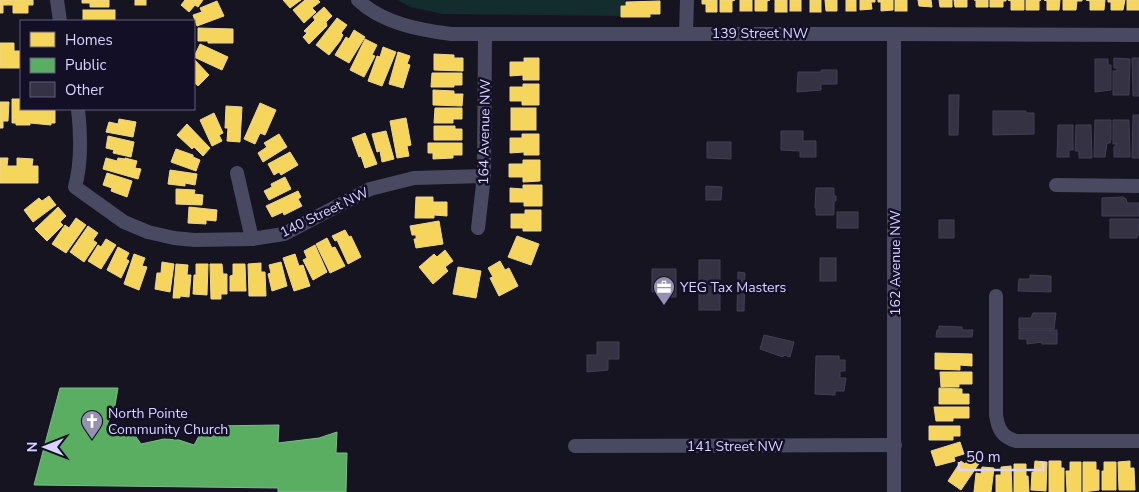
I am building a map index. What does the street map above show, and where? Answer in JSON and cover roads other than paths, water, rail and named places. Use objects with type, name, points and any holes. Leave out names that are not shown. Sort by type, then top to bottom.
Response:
[{"type":"street","points":[[57,0],[60,20]]},
{"type":"street","name":"139 Street NW","points":[[358,0],[384,17],[403,25],[425,31],[451,34],[1139,35]]},
{"type":"street","points":[[686,0],[686,33]]},
{"type":"street","name":"162 Avenue NW","points":[[894,34],[894,492]]},
{"type":"street","name":"164 Avenue NW","points":[[478,228],[484,176],[485,35]]},
{"type":"street","name":"140 Street NW","points":[[78,110],[81,148],[75,187],[124,222],[148,232],[174,238],[194,240],[252,239],[284,234],[370,189],[414,178],[484,176]]},
{"type":"street","points":[[236,173],[252,239]]},
{"type":"street","points":[[1056,185],[1139,186]]},
{"type":"street","points":[[996,296],[996,415],[997,425],[1005,436],[1016,441],[1139,441]]},
{"type":"street","name":"141 Street NW","points":[[575,446],[895,446]]},
{"type":"place","name":"YEG Tax Masters","points":[[664,306]]},
{"type":"place","name":"North Pointe Community Church","points":[[92,440]]}]
